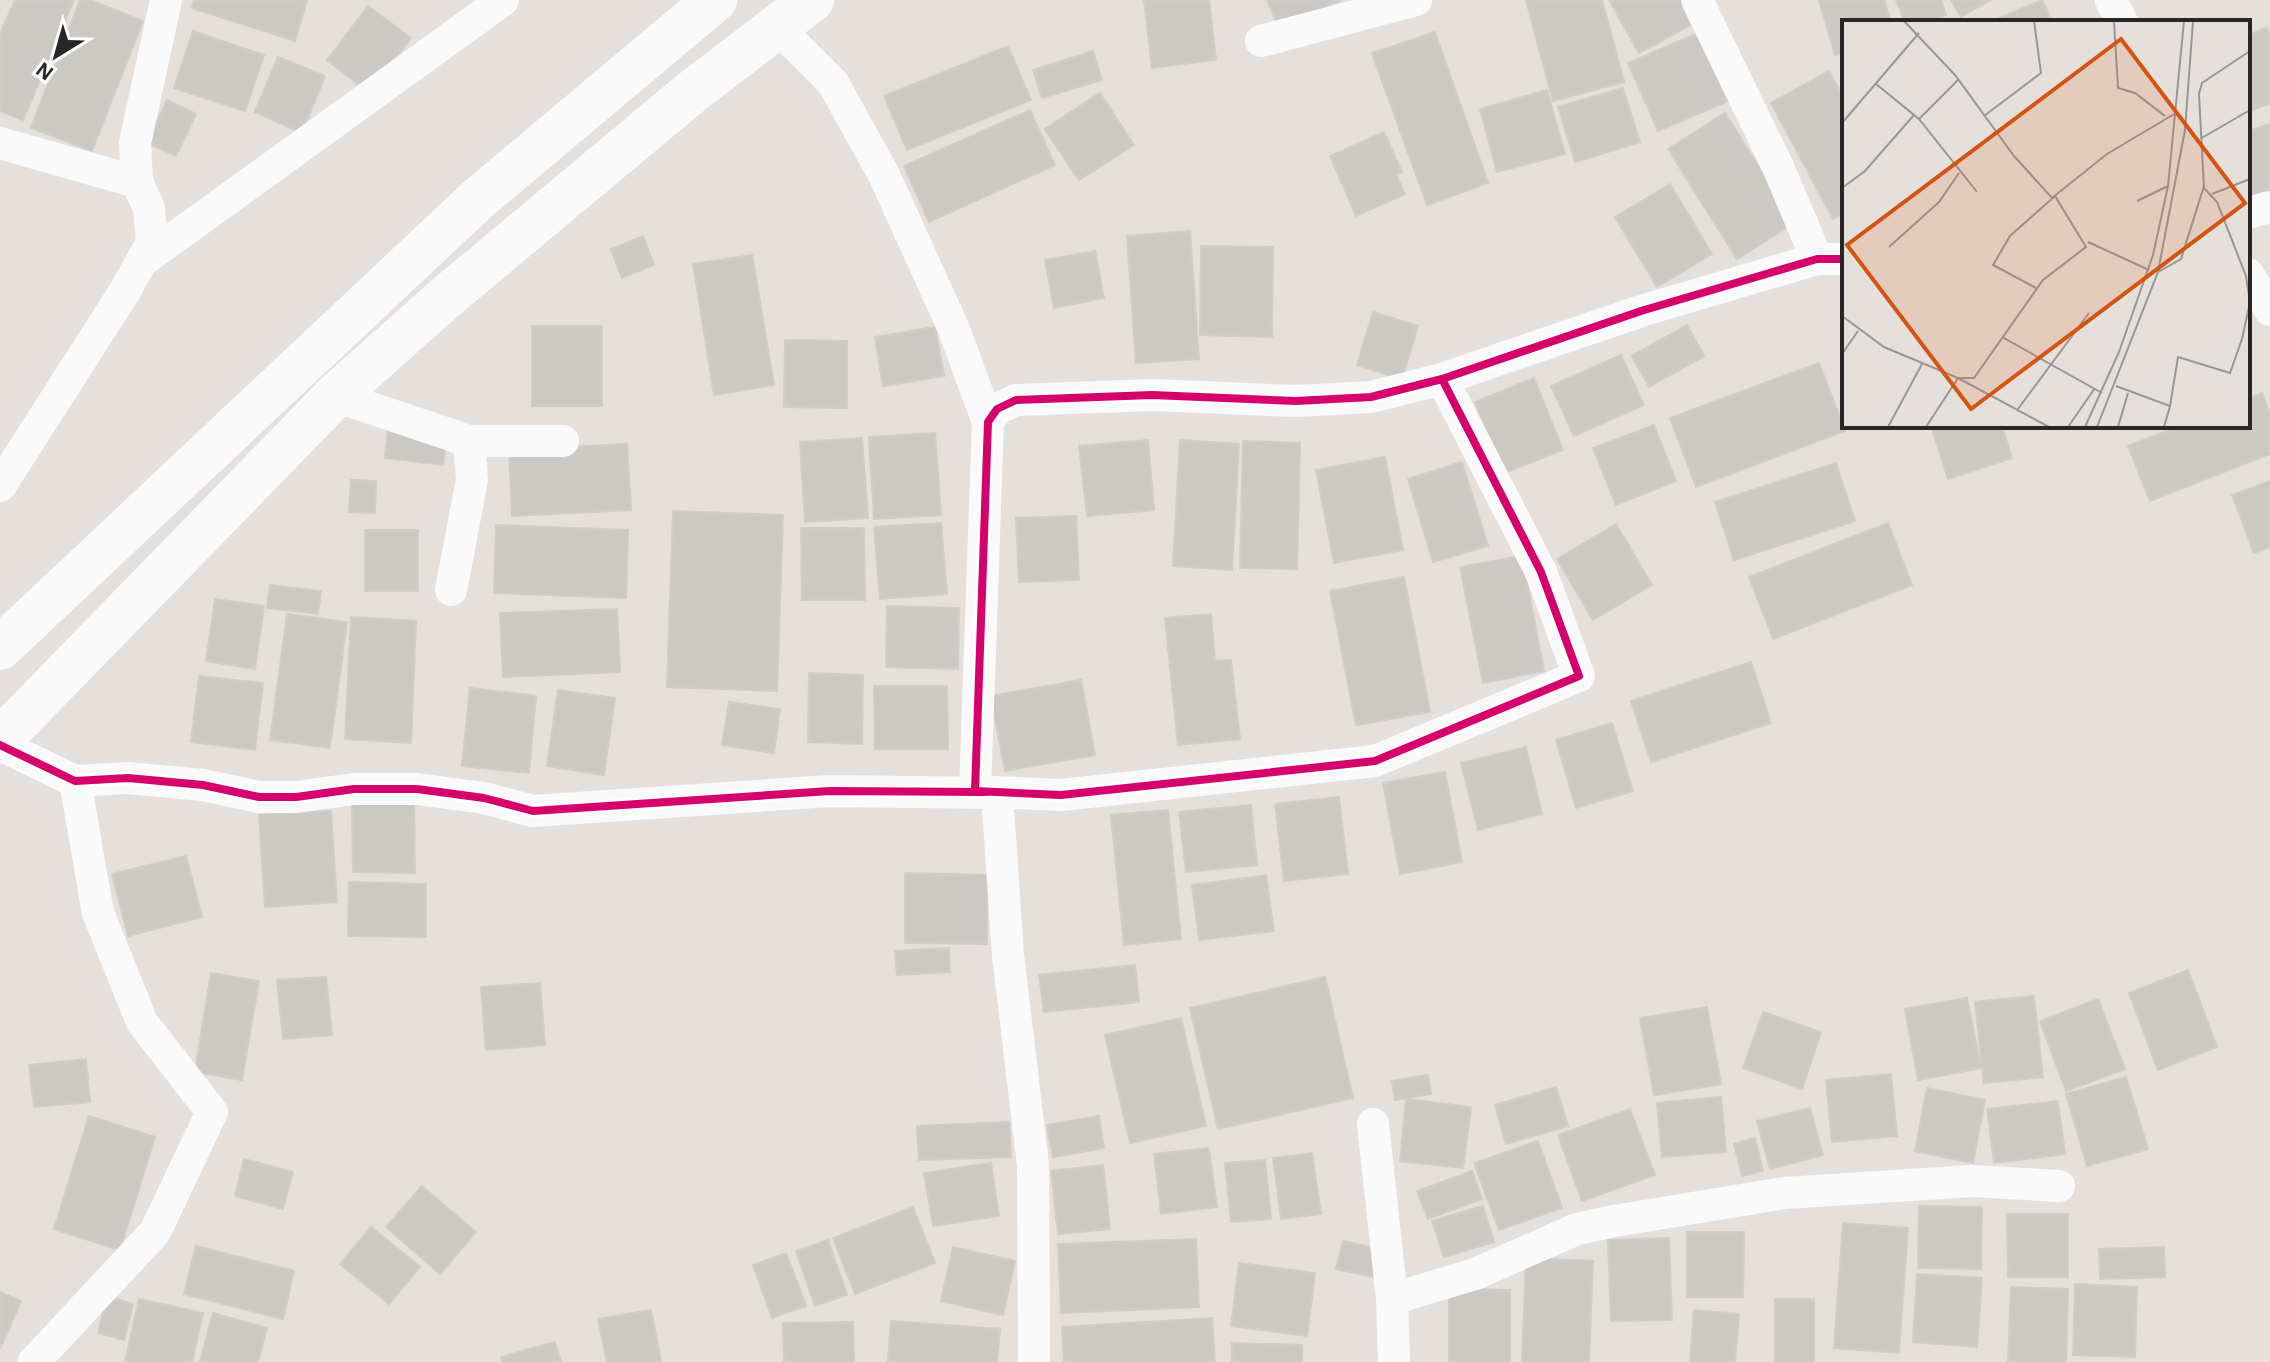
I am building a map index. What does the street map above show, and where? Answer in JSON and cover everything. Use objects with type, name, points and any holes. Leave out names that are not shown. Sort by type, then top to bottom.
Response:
[{"type":"main road","points":[[0,648],[479,198],[715,0]]},
{"type":"main road","points":[[0,742],[335,396],[445,298],[775,25],[812,0]]},
{"type":"street","points":[[0,486],[145,259],[152,242],[149,208],[137,182],[137,131],[166,0]]},
{"type":"street","points":[[145,259],[503,0]]},
{"type":"street","points":[[1261,41],[1416,0]]},
{"type":"street","points":[[988,422],[997,409],[1016,400],[1152,395],[1296,401],[1371,397],[1442,379],[1641,311],[1830,259],[1778,167],[1697,0]]},
{"type":"street","points":[[2111,0],[2121,20]]},
{"type":"street","points":[[775,25],[833,83],[884,175],[953,327],[988,422],[975,791]]},
{"type":"street","points":[[0,143],[137,182]]},
{"type":"street","points":[[2250,212],[2270,207]]},
{"type":"street","points":[[2250,277],[2270,310]]},
{"type":"street","points":[[0,742],[75,781],[128,778],[203,785],[259,797],[296,797],[354,789],[417,789],[484,798],[533,811],[830,791],[975,791],[1061,795],[1375,761],[1579,676],[1541,572],[1442,379]]},
{"type":"street","points":[[335,396],[469,441],[563,441]]},
{"type":"street","points":[[451,590],[472,480],[469,441]]},
{"type":"street","points":[[34,1362],[155,1232],[212,1112],[142,1022],[98,913],[75,781]]},
{"type":"street","points":[[975,791],[997,793],[1008,955],[1033,1165],[1034,1362]]},
{"type":"street","points":[[1373,1124],[1392,1299],[1394,1362]]},
{"type":"street","points":[[1392,1299],[1475,1274],[1577,1229],[1642,1216],[1785,1193],[1972,1181],[2059,1186]]},
{"type":"building","points":[[15,0],[74,0],[23,120],[0,111],[0,34]]},
{"type":"building","points":[[80,0],[90,0],[143,21],[92,151],[31,128]]},
{"type":"building","points":[[194,0],[307,0],[295,41],[192,8]]},
{"type":"building","points":[[1144,0],[1209,0],[1216,60],[1152,68]]},
{"type":"building","points":[[1267,0],[1341,0],[1278,26]]},
{"type":"building","points":[[1526,0],[1602,0],[1624,82],[1553,101]]},
{"type":"building","points":[[1609,0],[1683,0],[1696,22],[1639,53]]},
{"type":"building","points":[[1819,0],[1884,0],[1890,20],[1842,20],[1842,53],[1835,55]]},
{"type":"building","points":[[1896,0],[1941,0],[1946,15],[1934,20],[1904,20]]},
{"type":"building","points":[[1951,0],[1990,0],[1961,17]]},
{"type":"building","points":[[2042,0],[2052,20],[1995,20]]},
{"type":"building","points":[[368,6],[411,38],[369,93],[327,60]]},
{"type":"building","points":[[2267,28],[2270,35],[2270,103],[2250,111],[2250,34]]},
{"type":"building","points":[[193,31],[264,55],[245,111],[174,88]]},
{"type":"building","points":[[1435,32],[1488,183],[1427,205],[1372,53]]},
{"type":"building","points":[[1698,33],[1728,101],[1658,131],[1628,63]]},
{"type":"building","points":[[1008,46],[1031,100],[907,150],[884,96]]},
{"type":"building","points":[[1093,51],[1102,80],[1042,98],[1033,70]]},
{"type":"building","points":[[278,57],[325,76],[302,133],[255,112]]},
{"type":"building","points":[[1829,71],[1842,95],[1842,214],[1833,219],[1771,103]]},
{"type":"building","points":[[1623,88],[1640,142],[1575,162],[1558,107]]},
{"type":"building","points":[[1547,90],[1565,154],[1497,172],[1480,109]]},
{"type":"building","points":[[1100,93],[1134,145],[1079,180],[1045,129]]},
{"type":"building","points":[[167,100],[196,114],[176,156],[147,143]]},
{"type":"building","points":[[1030,110],[1055,165],[929,222],[904,166]]},
{"type":"building","points":[[1725,113],[1794,223],[1737,259],[1668,149]]},
{"type":"building","points":[[2270,124],[2270,192],[2250,199],[2250,130]]},
{"type":"building","points":[[1384,132],[1402,172],[1396,175],[1405,194],[1356,216],[1330,156]]},
{"type":"building","points":[[1670,184],[1712,254],[1657,287],[1615,217]]},
{"type":"building","points":[[1190,231],[1199,359],[1136,363],[1127,236]]},
{"type":"building","points":[[643,236],[654,265],[622,278],[611,249]]},
{"type":"building","points":[[1201,246],[1273,247],[1272,337],[1200,335]]},
{"type":"building","points":[[1095,251],[1104,298],[1054,308],[1045,260]]},
{"type":"building","points":[[752,255],[774,385],[714,395],[693,264]]},
{"type":"building","points":[[1373,312],[1418,326],[1402,379],[1357,365]]},
{"type":"building","points":[[1687,325],[1704,356],[1649,387],[1632,356]]},
{"type":"building","points":[[532,326],[602,326],[602,406],[532,406]]},
{"type":"building","points":[[935,327],[944,376],[883,386],[875,337]]},
{"type":"building","points":[[785,340],[847,341],[847,408],[784,407]]},
{"type":"building","points":[[1621,355],[1644,405],[1574,436],[1551,386]]},
{"type":"building","points":[[1819,363],[1845,431],[1696,487],[1670,418]]},
{"type":"building","points":[[1534,378],[1563,450],[1504,473],[1475,402]]},
{"type":"building","points":[[2262,393],[2270,414],[2270,454],[2150,501],[2128,446],[2174,428],[2250,428],[2250,398]]},
{"type":"building","points":[[1654,425],[1676,481],[1616,505],[1593,448]]},
{"type":"building","points":[[1932,428],[2003,428],[2012,458],[1948,479]]},
{"type":"building","points":[[388,430],[446,437],[443,465],[385,458]]},
{"type":"building","points":[[935,433],[941,515],[874,519],[869,437]]},
{"type":"building","points":[[862,438],[868,518],[805,522],[800,442]]},
{"type":"building","points":[[1148,440],[1154,510],[1087,516],[1079,446]]},
{"type":"building","points":[[1180,440],[1239,444],[1232,570],[1173,566]]},
{"type":"building","points":[[1243,441],[1300,443],[1297,569],[1240,568]]},
{"type":"building","points":[[627,444],[631,510],[512,516],[509,450]]},
{"type":"building","points":[[1385,457],[1403,550],[1334,563],[1316,470]]},
{"type":"building","points":[[1462,462],[1488,546],[1433,562],[1408,479]]},
{"type":"building","points":[[1836,463],[1855,521],[1734,560],[1715,502]]},
{"type":"building","points":[[351,480],[376,481],[375,513],[349,512]]},
{"type":"building","points":[[2270,481],[2270,547],[2254,553],[2232,495]]},
{"type":"building","points":[[673,511],[783,515],[777,691],[667,687]]},
{"type":"building","points":[[1076,516],[1079,580],[1019,582],[1016,518]]},
{"type":"building","points":[[941,523],[947,594],[880,599],[874,527]]},
{"type":"building","points":[[1888,523],[1912,585],[1773,639],[1749,577]]},
{"type":"building","points":[[1616,524],[1652,585],[1593,620],[1557,559]]},
{"type":"building","points":[[496,525],[628,530],[626,598],[494,593]]},
{"type":"building","points":[[801,528],[864,528],[865,600],[802,600]]},
{"type":"building","points":[[365,530],[418,530],[418,591],[365,591]]},
{"type":"building","points":[[1522,556],[1544,671],[1483,683],[1460,567]]},
{"type":"building","points":[[1404,577],[1430,712],[1356,725],[1330,591]]},
{"type":"building","points":[[270,585],[321,591],[318,614],[267,608]]},
{"type":"building","points":[[215,599],[264,606],[255,669],[206,661]]},
{"type":"building","points":[[887,606],[959,608],[958,669],[886,667]]},
{"type":"building","points":[[617,609],[620,672],[503,677],[500,613]]},
{"type":"building","points":[[287,614],[347,622],[330,748],[270,740]]},
{"type":"building","points":[[1211,614],[1215,661],[1231,660],[1240,739],[1178,745],[1165,618]]},
{"type":"building","points":[[351,617],[416,621],[411,743],[345,739]]},
{"type":"building","points":[[1751,662],[1771,723],[1651,762],[1631,701]]},
{"type":"building","points":[[809,673],[863,675],[862,744],[808,742]]},
{"type":"building","points":[[199,676],[263,683],[255,750],[191,742]]},
{"type":"building","points":[[1081,680],[1095,755],[1005,771],[991,696]]},
{"type":"building","points":[[874,686],[947,686],[948,749],[875,749]]},
{"type":"building","points":[[470,688],[536,696],[529,773],[462,766]]},
{"type":"building","points":[[558,690],[615,698],[604,775],[547,766]]},
{"type":"building","points":[[729,702],[780,709],[774,753],[722,745]]},
{"type":"building","points":[[1612,723],[1633,791],[1576,808],[1556,740]]},
{"type":"building","points":[[1526,747],[1542,814],[1478,830],[1461,763]]},
{"type":"building","points":[[1445,772],[1462,862],[1400,874],[1383,783]]},
{"type":"building","points":[[352,797],[414,797],[415,873],[353,872]]},
{"type":"building","points":[[1339,797],[1348,874],[1284,881],[1275,804]]},
{"type":"building","points":[[1251,805],[1257,865],[1186,872],[1179,812]]},
{"type":"building","points":[[1168,810],[1181,939],[1124,945],[1111,815]]},
{"type":"building","points":[[331,811],[337,902],[265,907],[259,815]]},
{"type":"building","points":[[186,856],[202,917],[128,936],[112,874]]},
{"type":"building","points":[[905,873],[987,875],[987,944],[905,943]]},
{"type":"building","points":[[1266,875],[1274,931],[1199,940],[1192,885]]},
{"type":"building","points":[[349,882],[426,884],[426,937],[348,936]]},
{"type":"building","points":[[949,948],[950,972],[897,975],[895,951]]},
{"type":"building","points":[[1135,965],[1139,1002],[1044,1012],[1039,975]]},
{"type":"building","points":[[2188,970],[2217,1047],[2158,1070],[2129,993]]},
{"type":"building","points":[[211,973],[259,981],[242,1080],[195,1072]]},
{"type":"building","points":[[326,977],[332,1035],[283,1039],[277,980]]},
{"type":"building","points":[[1325,977],[1353,1098],[1218,1129],[1190,1008]]},
{"type":"building","points":[[540,983],[545,1045],[486,1050],[481,987]]},
{"type":"building","points":[[2034,996],[2043,1077],[1984,1083],[1975,1002]]},
{"type":"building","points":[[1967,998],[1981,1068],[1918,1080],[1905,1009]]},
{"type":"building","points":[[2098,999],[2125,1069],[2066,1091],[2040,1021]]},
{"type":"building","points":[[1707,1007],[1721,1084],[1654,1095],[1640,1018]]},
{"type":"building","points":[[1763,1012],[1821,1032],[1802,1089],[1743,1068]]},
{"type":"building","points":[[1181,1018],[1206,1126],[1130,1143],[1105,1035]]},
{"type":"building","points":[[86,1059],[90,1102],[34,1107],[29,1065]]},
{"type":"building","points":[[1891,1074],[1897,1136],[1832,1142],[1826,1080]]},
{"type":"building","points":[[1428,1075],[1431,1094],[1395,1100],[1392,1081]]},
{"type":"building","points":[[2126,1077],[2148,1149],[2087,1166],[2066,1094]]},
{"type":"building","points":[[1556,1087],[1568,1126],[1506,1144],[1495,1105]]},
{"type":"building","points":[[1927,1088],[1985,1100],[1973,1163],[1915,1151]]},
{"type":"building","points":[[1721,1097],[1726,1152],[1662,1157],[1657,1103]]},
{"type":"building","points":[[1406,1099],[1471,1107],[1463,1168],[1400,1161]]},
{"type":"building","points":[[2058,1101],[2065,1154],[1994,1163],[1987,1109]]},
{"type":"building","points":[[1810,1108],[1823,1155],[1770,1169],[1757,1121]]},
{"type":"building","points":[[1630,1109],[1655,1175],[1582,1201],[1558,1135]]},
{"type":"building","points":[[89,1116],[155,1137],[120,1250],[54,1229]]},
{"type":"building","points":[[1099,1116],[1104,1148],[1053,1157],[1047,1125]]},
{"type":"building","points":[[1009,1122],[1011,1157],[919,1160],[917,1126]]},
{"type":"building","points":[[1755,1138],[1763,1171],[1742,1176],[1734,1144]]},
{"type":"building","points":[[1538,1141],[1562,1208],[1499,1230],[1474,1163]]},
{"type":"building","points":[[1209,1148],[1217,1207],[1161,1214],[1154,1154]]},
{"type":"building","points":[[1312,1153],[1321,1214],[1281,1219],[1273,1158]]},
{"type":"building","points":[[244,1159],[293,1172],[283,1209],[235,1196]]},
{"type":"building","points":[[1265,1160],[1271,1219],[1231,1222],[1225,1163]]},
{"type":"building","points":[[991,1163],[999,1216],[933,1226],[924,1173]]},
{"type":"building","points":[[1103,1165],[1110,1229],[1058,1234],[1051,1171]]},
{"type":"building","points":[[1472,1171],[1482,1199],[1428,1219],[1417,1191]]},
{"type":"building","points":[[422,1186],[476,1232],[440,1274],[386,1227]]},
{"type":"building","points":[[1483,1206],[1494,1242],[1444,1257],[1432,1221]]},
{"type":"building","points":[[1919,1206],[1982,1207],[1981,1269],[1918,1268]]},
{"type":"building","points":[[913,1207],[935,1263],[855,1294],[833,1238]]},
{"type":"building","points":[[2007,1214],[2068,1214],[2068,1277],[2008,1277]]},
{"type":"building","points":[[1843,1223],[1908,1228],[1899,1353],[1834,1348]]},
{"type":"building","points":[[371,1227],[420,1267],[389,1304],[340,1264]]},
{"type":"building","points":[[1687,1232],[1744,1232],[1743,1297],[1687,1297]]},
{"type":"building","points":[[1669,1238],[1672,1320],[1611,1321],[1608,1240]]},
{"type":"building","points":[[1196,1239],[1199,1307],[1061,1313],[1058,1244]]},
{"type":"building","points":[[828,1240],[847,1295],[815,1306],[796,1251]]},
{"type":"building","points":[[1343,1241],[1384,1250],[1378,1278],[1336,1269]]},
{"type":"building","points":[[196,1246],[294,1271],[283,1319],[184,1294]]},
{"type":"building","points":[[953,1247],[1015,1261],[1003,1315],[941,1301]]},
{"type":"building","points":[[2164,1247],[2165,1277],[2100,1279],[2099,1249]]},
{"type":"building","points":[[786,1253],[806,1306],[772,1318],[753,1265]]},
{"type":"building","points":[[1526,1258],[1593,1261],[1589,1362],[1522,1362]]},
{"type":"building","points":[[1239,1263],[1315,1273],[1307,1336],[1231,1326]]},
{"type":"building","points":[[1917,1274],[1982,1278],[1977,1347],[1913,1342]]},
{"type":"building","points":[[2075,1284],[2137,1287],[2135,1357],[2073,1355]]},
{"type":"building","points":[[2011,1287],[2068,1289],[2066,1362],[2008,1362]]},
{"type":"building","points":[[1449,1289],[1510,1290],[1510,1362],[1449,1362]]},
{"type":"building","points":[[0,1292],[21,1301],[0,1349]]},
{"type":"building","points":[[107,1296],[133,1304],[124,1340],[98,1333]]},
{"type":"building","points":[[139,1299],[203,1313],[192,1362],[125,1362]]},
{"type":"building","points":[[1775,1299],[1814,1299],[1814,1362],[1775,1362]]},
{"type":"building","points":[[651,1310],[661,1362],[607,1362],[598,1319]]},
{"type":"building","points":[[1694,1310],[1739,1314],[1735,1362],[1690,1362]]},
{"type":"building","points":[[213,1313],[267,1328],[258,1362],[200,1362]]},
{"type":"building","points":[[1212,1318],[1215,1362],[1064,1362],[1062,1327]]},
{"type":"building","points":[[891,1321],[1000,1329],[997,1362],[888,1362]]},
{"type":"building","points":[[853,1322],[854,1362],[784,1362],[783,1323]]},
{"type":"building","points":[[555,1342],[561,1362],[502,1362],[501,1357]]},
{"type":"building","points":[[1232,1343],[1302,1345],[1302,1362],[1232,1362]]},
{"type":"cycle path","points":[[1442,379],[1641,311],[1817,259],[1842,259]]},
{"type":"cycle path","points":[[1442,379],[1541,572],[1579,676],[1375,761],[1061,795],[975,791],[988,422],[997,409],[1016,400],[1152,395],[1296,401],[1371,397],[1442,379]]},
{"type":"cycle path","points":[[0,745],[75,781],[128,778],[203,785],[259,797],[296,797],[354,789],[417,789],[484,798],[533,811],[830,791],[985,792]]}]
